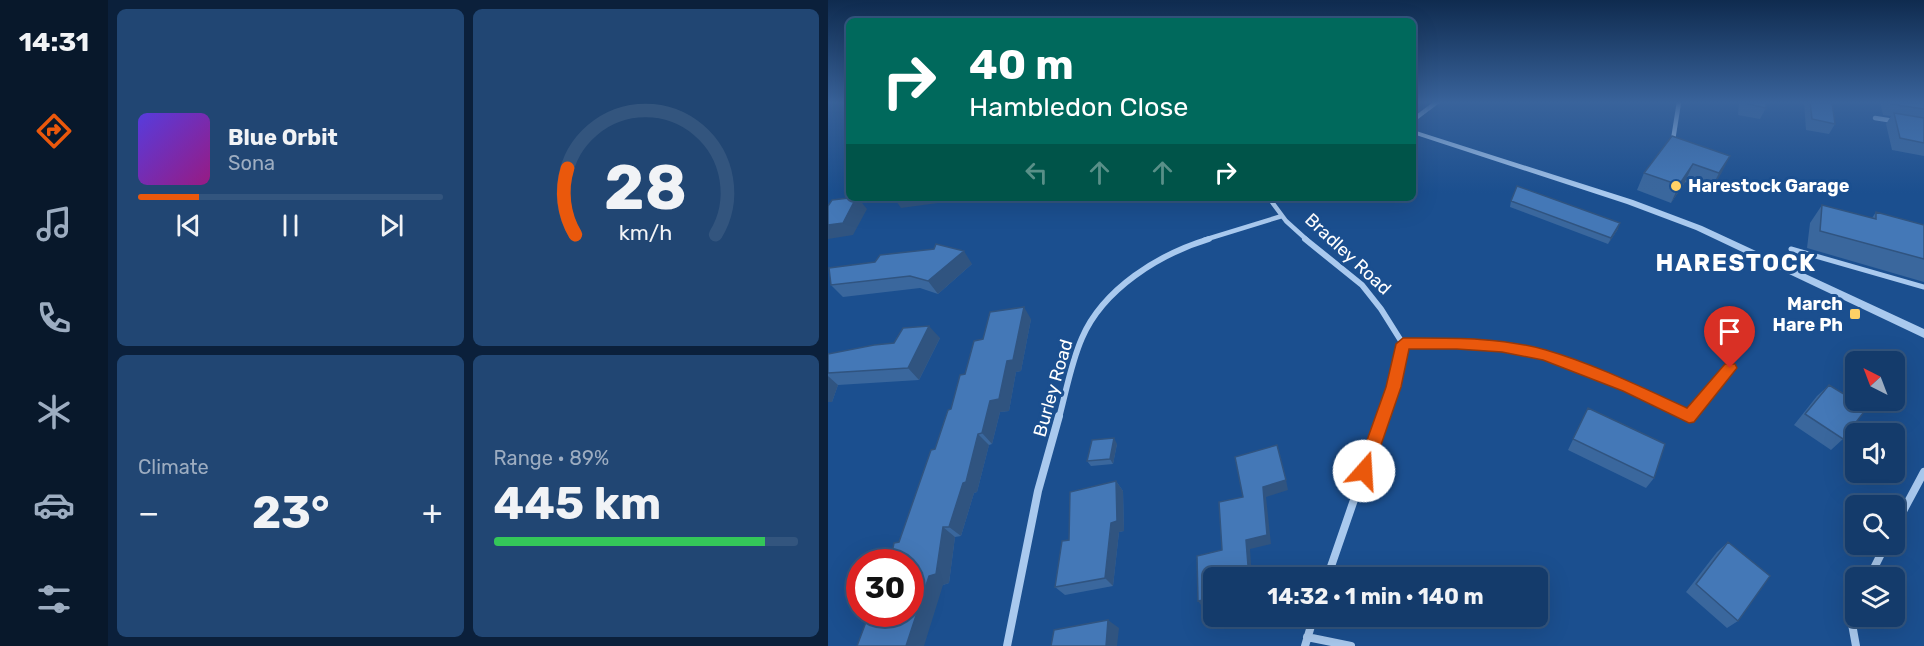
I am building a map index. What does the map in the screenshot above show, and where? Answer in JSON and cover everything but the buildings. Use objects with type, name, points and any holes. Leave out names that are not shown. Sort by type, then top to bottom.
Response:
[{"type":"street","points":[[1673,140],[1674,132]]},
{"type":"street","points":[[1416,133],[1561,178],[1689,224],[1924,334]]},
{"type":"street","name":"Bradley Road","points":[[1271,201],[1282,216],[1353,277],[1380,304],[1403,344]]},
{"type":"street","name":"Burley Road","points":[[1007,646],[1038,491],[1082,338],[1099,310],[1141,271],[1174,253],[1202,241],[1282,216]]},
{"type":"street","points":[[1791,249],[1924,287]]},
{"type":"street","points":[[1331,567],[1393,387],[1403,344],[1502,347],[1545,355],[1628,387],[1689,417],[1730,368]]},
{"type":"street","points":[[1905,507],[1924,472]]},
{"type":"street","points":[[1853,627],[1856,646]]},
{"type":"street","points":[[1306,641],[1351,646]]},
{"type":"place","name":"Harestock Garage","points":[[1676,186]]},
{"type":"place","name":"March Hare Ph","points":[[1855,314]]},
{"type":"district","name":"HARESTOCK","points":[[1736,263]]},
{"type":"route","points":[[1364,471],[1393,387],[1403,344],[1502,347],[1545,355],[1628,387],[1689,417],[1730,368]]}]
